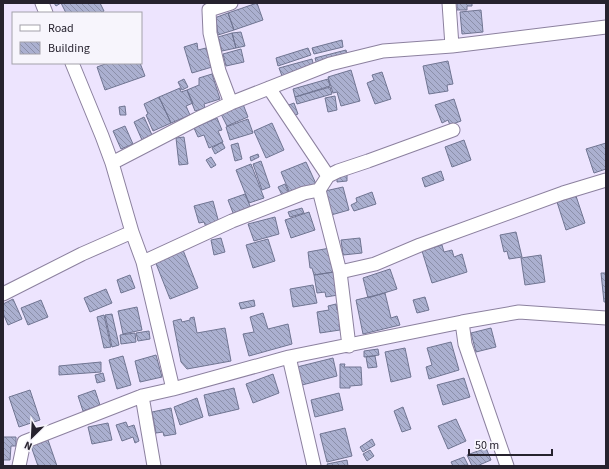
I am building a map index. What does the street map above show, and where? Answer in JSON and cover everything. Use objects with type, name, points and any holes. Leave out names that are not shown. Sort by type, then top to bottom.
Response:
[{"type":"street","points":[[231,3],[209,7],[210,33],[219,71],[231,103]]},
{"type":"street","points":[[449,3],[452,46]]},
{"type":"street","points":[[112,163],[231,103],[330,64],[383,51],[452,46],[606,26]]},
{"type":"street","points":[[72,64],[100,129],[112,163],[132,232],[143,262],[173,389]]},
{"type":"street","points":[[269,88],[328,176]]},
{"type":"street","points":[[143,262],[232,221],[304,193],[319,190],[328,176],[338,171],[453,130]]},
{"type":"street","points":[[340,272],[375,264],[420,245],[563,193],[606,181]]},
{"type":"street","points":[[319,190],[340,272],[348,346]]},
{"type":"street","points":[[3,294],[82,254],[132,232]]},
{"type":"street","points":[[19,466],[24,442],[142,396],[289,357],[519,312],[606,318]]},
{"type":"street","points":[[462,322],[465,344],[507,466]]},
{"type":"street","points":[[289,357],[314,466]]},
{"type":"street","points":[[142,396],[154,466]]},
{"type":"building","points":[[54,3],[61,3],[56,6]]},
{"type":"building","points":[[61,3],[100,3],[104,11],[102,12],[66,12]]},
{"type":"building","points":[[257,3],[263,20],[234,30],[228,13]]},
{"type":"building","points":[[457,3],[472,3],[472,6],[467,6],[467,10],[457,10]]},
{"type":"building","points":[[481,10],[483,32],[462,34],[460,12]]},
{"type":"building","points":[[228,13],[234,30],[218,35],[216,19],[217,17]]},
{"type":"building","points":[[241,32],[245,46],[236,48],[232,33]]},
{"type":"building","points":[[232,33],[236,48],[222,51],[218,37]]},
{"type":"building","points":[[342,40],[343,47],[314,54],[312,48]]},
{"type":"building","points":[[197,43],[198,50],[206,48],[212,67],[192,73],[184,47]]},
{"type":"building","points":[[308,48],[311,55],[278,66],[276,58]]},
{"type":"building","points":[[241,49],[244,62],[226,66],[223,54]]},
{"type":"building","points":[[346,50],[348,58],[317,65],[315,58]]},
{"type":"building","points":[[312,59],[314,67],[282,76],[279,68]]},
{"type":"building","points":[[448,61],[453,84],[447,85],[448,91],[429,94],[423,66]]},
{"type":"building","points":[[105,64],[140,64],[145,76],[105,90],[97,67]]},
{"type":"building","points":[[351,70],[360,101],[341,106],[337,92],[333,93],[328,77]]},
{"type":"building","points":[[382,72],[391,99],[375,104],[367,83],[374,80],[372,75]]},
{"type":"building","points":[[212,74],[220,99],[204,104],[205,108],[195,111],[187,90],[199,85],[199,78]]},
{"type":"building","points":[[184,79],[188,87],[182,90],[178,82]]},
{"type":"building","points":[[328,79],[330,86],[295,97],[293,89]]},
{"type":"building","points":[[330,87],[332,94],[297,104],[295,97]]},
{"type":"building","points":[[180,88],[181,92],[187,90],[193,103],[186,106],[190,115],[171,123],[159,97]]},
{"type":"building","points":[[335,96],[337,110],[328,112],[325,98]]},
{"type":"building","points":[[159,97],[171,123],[153,131],[146,115],[148,114],[144,104]]},
{"type":"building","points":[[454,99],[461,121],[450,125],[448,120],[442,123],[435,105]]},
{"type":"building","points":[[294,103],[298,114],[290,117],[286,106]]},
{"type":"building","points":[[243,104],[248,117],[227,126],[221,114]]},
{"type":"building","points":[[125,106],[126,115],[120,115],[119,107]]},
{"type":"building","points":[[144,117],[152,135],[142,140],[134,122]]},
{"type":"building","points":[[217,118],[222,130],[218,131],[223,142],[209,148],[204,135],[198,137],[194,128]]},
{"type":"building","points":[[248,119],[253,133],[230,140],[226,127]]},
{"type":"building","points":[[272,123],[284,150],[266,158],[254,131]]},
{"type":"building","points":[[125,126],[133,144],[121,149],[113,131]]},
{"type":"building","points":[[184,137],[188,164],[179,165],[176,138]]},
{"type":"building","points":[[464,140],[471,160],[452,167],[445,147]]},
{"type":"building","points":[[222,142],[225,148],[215,154],[212,148]]},
{"type":"building","points":[[238,143],[242,159],[235,161],[231,145]]},
{"type":"building","points":[[606,143],[606,169],[594,173],[586,149]]},
{"type":"building","points":[[258,154],[259,157],[251,161],[250,157]]},
{"type":"building","points":[[211,157],[216,165],[211,168],[206,160]]},
{"type":"building","points":[[261,161],[270,187],[262,190],[253,164]]},
{"type":"building","points":[[306,162],[317,186],[291,196],[281,172]]},
{"type":"building","points":[[251,164],[264,198],[249,203],[236,170]]},
{"type":"building","points":[[441,171],[444,180],[425,187],[422,178]]},
{"type":"building","points":[[337,174],[347,174],[347,181],[337,182]]},
{"type":"building","points":[[285,184],[290,196],[284,199],[278,187]]},
{"type":"building","points":[[343,187],[349,210],[331,215],[325,191]]},
{"type":"building","points":[[372,192],[376,204],[354,211],[351,205],[357,202],[356,198]]},
{"type":"building","points":[[245,194],[252,211],[235,218],[228,200]]},
{"type":"building","points":[[576,196],[585,223],[566,230],[557,202]]},
{"type":"building","points":[[213,201],[219,223],[206,227],[204,222],[199,223],[194,206]]},
{"type":"building","points":[[302,208],[304,213],[290,217],[288,212]]},
{"type":"building","points":[[309,212],[315,230],[291,238],[285,220]]},
{"type":"building","points":[[275,217],[279,234],[254,241],[248,224]]},
{"type":"building","points":[[516,232],[522,257],[509,259],[507,251],[504,252],[500,235]]},
{"type":"building","points":[[221,238],[225,252],[214,255],[211,240]]},
{"type":"building","points":[[360,238],[362,253],[343,255],[341,240]]},
{"type":"building","points":[[268,239],[275,261],[253,268],[246,245]]},
{"type":"building","points":[[442,245],[444,252],[452,250],[454,257],[462,254],[467,272],[432,283],[422,251]]},
{"type":"building","points":[[330,248],[334,272],[314,275],[312,268],[310,268],[308,252]]},
{"type":"building","points":[[183,250],[198,288],[170,299],[155,261]]},
{"type":"building","points":[[541,255],[545,282],[525,285],[521,258]]},
{"type":"building","points":[[390,269],[397,289],[368,298],[363,278]]},
{"type":"building","points":[[334,272],[338,295],[326,297],[325,292],[317,293],[314,275]]},
{"type":"building","points":[[601,273],[606,273],[606,302],[604,302]]},
{"type":"building","points":[[130,275],[135,288],[121,293],[117,280]]},
{"type":"building","points":[[313,285],[317,303],[293,307],[290,289]]},
{"type":"building","points":[[106,289],[112,303],[90,312],[84,298]]},
{"type":"building","points":[[385,293],[391,318],[397,316],[400,325],[363,334],[356,300]]},
{"type":"building","points":[[425,297],[429,310],[417,313],[413,300]]},
{"type":"building","points":[[13,299],[22,319],[8,325],[3,313],[3,304]]},
{"type":"building","points":[[41,300],[48,317],[28,325],[21,308]]},
{"type":"building","points":[[254,300],[255,306],[241,309],[239,303]]},
{"type":"building","points":[[336,304],[337,310],[341,309],[343,323],[339,324],[340,330],[320,333],[317,312],[329,310],[328,306]]},
{"type":"building","points":[[137,307],[142,330],[123,334],[118,311]]},
{"type":"building","points":[[263,313],[268,329],[288,324],[292,344],[249,356],[243,334],[254,332],[250,317]]},
{"type":"building","points":[[112,314],[119,345],[112,347],[105,315]]},
{"type":"building","points":[[104,315],[111,347],[104,348],[97,317]]},
{"type":"building","points":[[194,317],[197,333],[225,328],[231,361],[187,369],[181,362],[173,321],[181,319],[182,322],[190,320],[190,318]]},
{"type":"building","points":[[491,328],[496,347],[476,352],[471,333]]},
{"type":"building","points":[[149,331],[150,339],[138,341],[136,333]]},
{"type":"building","points":[[135,333],[136,342],[121,344],[120,335]]},
{"type":"building","points":[[451,342],[459,370],[429,379],[426,367],[432,365],[427,348]]},
{"type":"building","points":[[405,348],[411,377],[391,382],[385,352]]},
{"type":"building","points":[[378,349],[379,355],[364,357],[364,351]]},
{"type":"building","points":[[156,355],[162,377],[140,382],[135,361]]},
{"type":"building","points":[[123,356],[131,385],[117,389],[109,360]]},
{"type":"building","points":[[375,356],[377,367],[368,368],[366,357]]},
{"type":"building","points":[[333,358],[337,376],[302,385],[297,367]]},
{"type":"building","points":[[101,362],[101,372],[59,375],[59,366]]},
{"type":"building","points":[[340,364],[345,364],[344,367],[361,367],[362,385],[350,386],[350,388],[340,388]]},
{"type":"building","points":[[103,373],[105,381],[97,383],[95,375]]},
{"type":"building","points":[[273,374],[279,393],[253,403],[246,384]]},
{"type":"building","points":[[464,378],[470,397],[443,405],[437,385]]},
{"type":"building","points":[[234,388],[239,409],[209,416],[204,395]]},
{"type":"building","points":[[30,390],[40,420],[19,427],[9,397]]},
{"type":"building","points":[[95,390],[100,405],[83,411],[78,396]]},
{"type":"building","points":[[339,393],[343,410],[315,417],[311,400]]},
{"type":"building","points":[[197,398],[203,417],[180,425],[174,407]]},
{"type":"building","points":[[403,407],[411,429],[402,432],[394,411]]},
{"type":"building","points":[[171,408],[176,434],[164,436],[163,432],[156,433],[152,412]]},
{"type":"building","points":[[456,419],[466,441],[448,449],[438,426]]},
{"type":"building","points":[[126,422],[128,427],[134,425],[139,441],[135,443],[133,437],[122,441],[116,425]]},
{"type":"building","points":[[108,423],[112,440],[92,444],[88,427]]},
{"type":"building","points":[[345,428],[352,456],[327,462],[320,434]]},
{"type":"building","points":[[3,437],[16,437],[16,446],[11,446],[10,460],[3,460]]},
{"type":"building","points":[[372,439],[375,445],[363,452],[360,447]]},
{"type":"building","points":[[48,440],[57,466],[38,466],[31,446]]},
{"type":"building","points":[[486,448],[491,460],[477,466],[472,466],[467,455]]},
{"type":"building","points":[[370,450],[374,456],[367,461],[363,454]]},
{"type":"building","points":[[464,457],[468,465],[453,466],[451,462]]},
{"type":"building","points":[[347,460],[348,466],[328,466],[327,464]]}]
